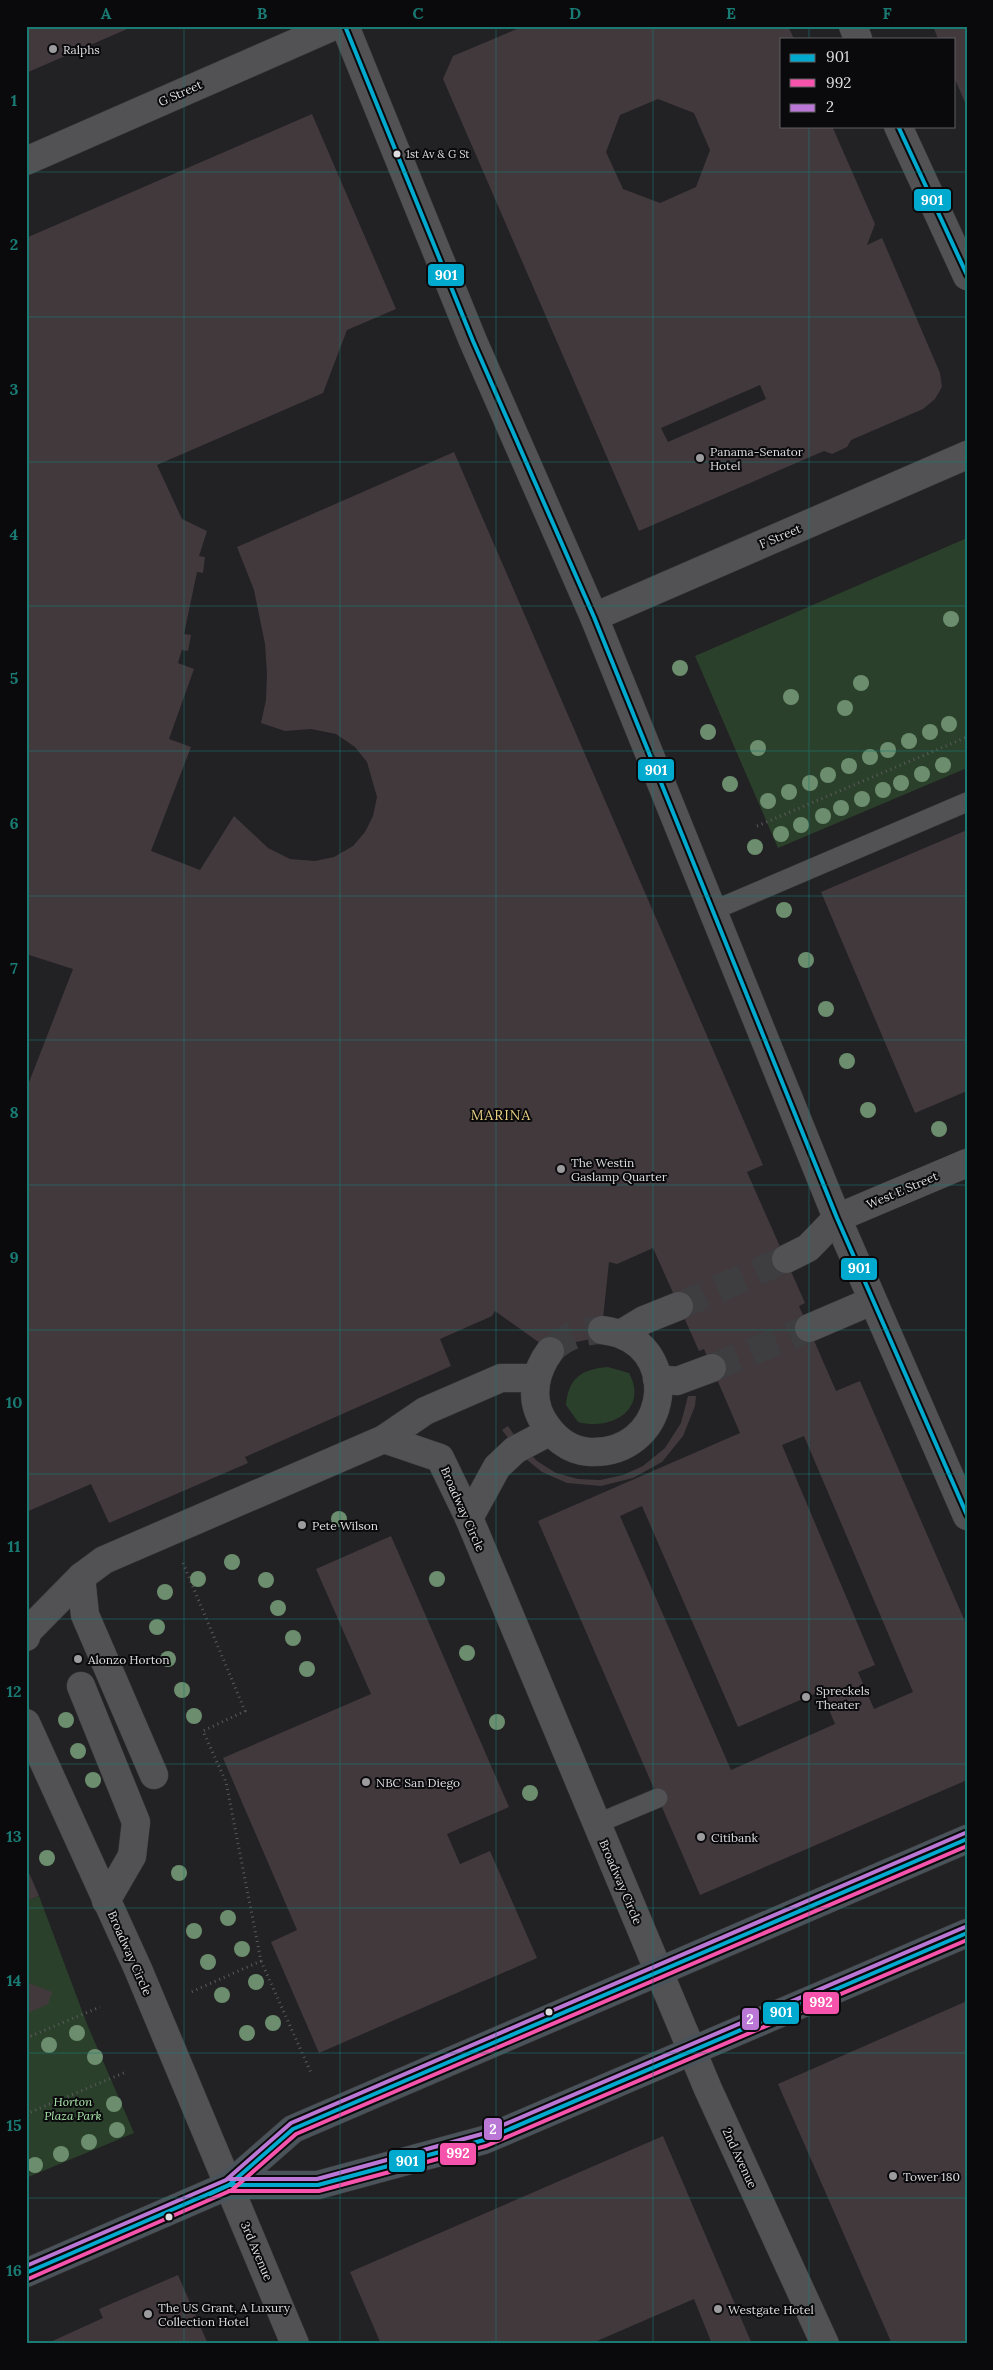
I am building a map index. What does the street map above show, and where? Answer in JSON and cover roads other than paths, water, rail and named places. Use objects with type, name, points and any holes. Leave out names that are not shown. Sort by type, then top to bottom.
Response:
[{"type":"main road","points":[[26,2273],[229,2185],[293,2129],[967,1838]]},
{"type":"main road","points":[[229,2185],[318,2185],[484,2140],[967,1933]]},
{"type":"street","name":"G Street","points":[[26,161],[334,26]]},
{"type":"street","points":[[345,26],[473,340],[594,617],[837,1218],[967,1516]]},
{"type":"street","points":[[853,26],[858,38]]},
{"type":"street","points":[[899,128],[967,276]]},
{"type":"street","name":"F Street","points":[[594,617],[967,455]]},
{"type":"street","name":"West E Street","points":[[837,1218],[967,1163]]},
{"type":"street","points":[[786,1259],[808,1248],[837,1218]]},
{"type":"street","points":[[808,1328],[872,1301]]},
{"type":"street","points":[[550,1351],[542,1362],[536,1378],[535,1398],[540,1416],[549,1432],[565,1445],[584,1452],[604,1452],[624,1447],[640,1435],[652,1419],[658,1400],[657,1379],[651,1361],[638,1345],[611,1332],[679,1306]]},
{"type":"street","points":[[657,1379],[677,1381],[712,1368]]},
{"type":"street","points":[[26,1637],[27,1632],[81,1578],[104,1560],[384,1439],[425,1411],[501,1378],[536,1378]]},
{"type":"street","points":[[469,1518],[497,1467],[515,1450],[549,1432]]},
{"type":"street","name":"Broadway Circle","points":[[384,1439],[440,1458],[469,1518],[658,1970]]},
{"type":"street","points":[[81,1578],[86,1615],[154,1775]]},
{"type":"street","points":[[80,1686],[136,1822],[132,1856],[106,1901]]},
{"type":"street","name":"Broadway Circle","points":[[26,1723],[106,1901],[229,2185]]},
{"type":"street","name":"2nd Avenue","points":[[658,1970],[692,2050],[825,2344]]},
{"type":"street","name":"3rd Avenue","points":[[229,2185],[295,2344]]},
{"type":"lane","points":[[712,911],[967,802]]},
{"type":"lane","points":[[596,1824],[658,1798]]},
{"type":"tunnel","points":[[679,1306],[786,1259]]},
{"type":"tunnel","points":[[712,1368],[809,1328]]},
{"type":"tunnel","points":[[550,1351],[574,1335],[602,1330]]},
{"type":"place","name":"Ralphs","points":[[53,49]]},
{"type":"place","name":"1st Av & G St","points":[[397,154]]},
{"type":"place","name":"Panama-Senator Hotel","points":[[700,458]]},
{"type":"place","name":"The Westin Gaslamp Quarter","points":[[561,1169]]},
{"type":"place","name":"Pete Wilson","points":[[302,1525]]},
{"type":"place","name":"Alonzo Horton","points":[[78,1659]]},
{"type":"place","name":"Spreckels Theater","points":[[806,1697]]},
{"type":"place","name":"NBC San Diego","points":[[366,1782]]},
{"type":"place","name":"Citibank","points":[[701,1837]]},
{"type":"place","name":"Tower 180","points":[[893,2176]]},
{"type":"place","name":"Westgate Hotel","points":[[718,2309]]},
{"type":"place","name":"The US Grant, A Luxury Collection Hotel","points":[[148,2314]]},
{"type":"district","name":"MARINA","points":[[501,1115]]},
{"type":"park label","name":"Horton Plaza Park","points":[[73,2108]]}]
